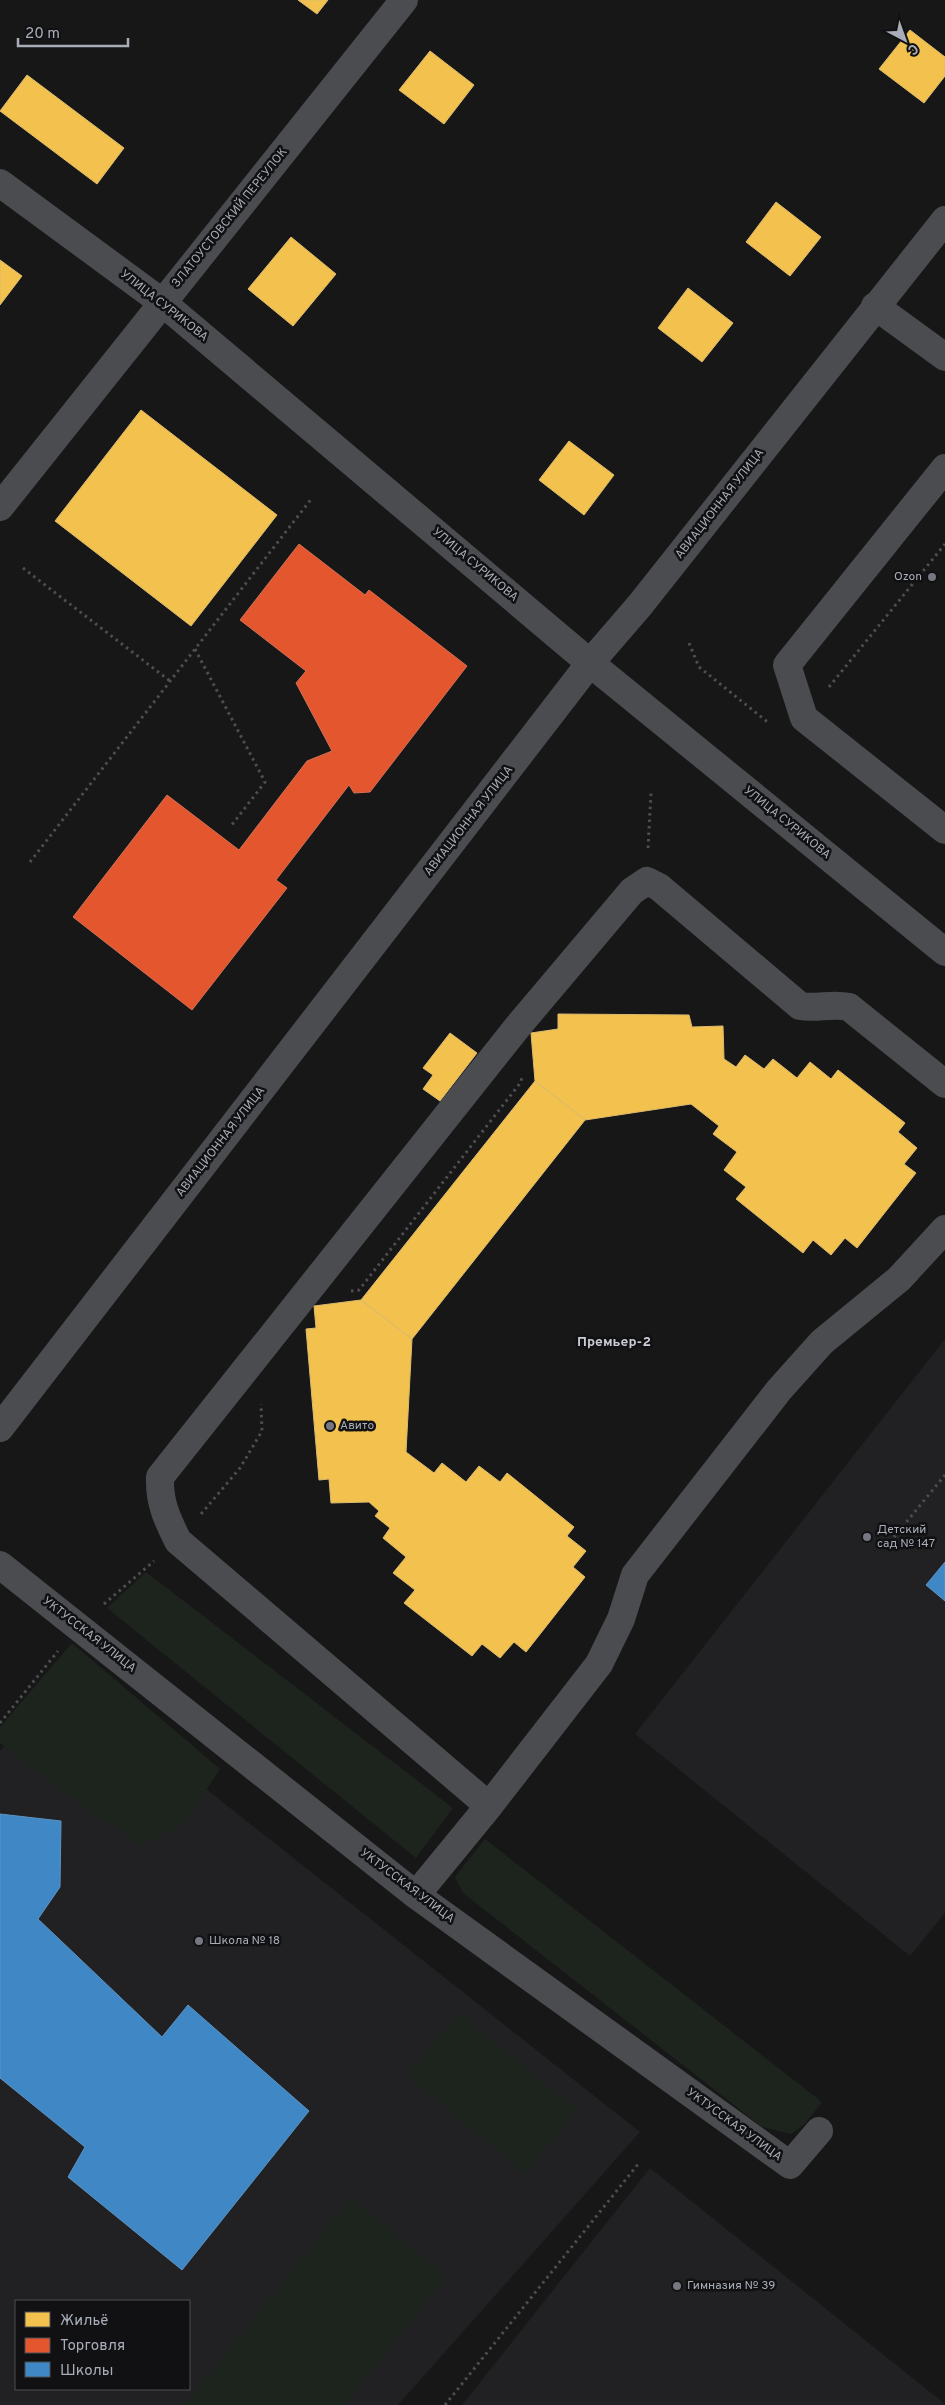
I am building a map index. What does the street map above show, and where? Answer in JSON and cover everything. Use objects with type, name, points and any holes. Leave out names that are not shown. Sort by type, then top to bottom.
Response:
[{"type":"street","name":"ЗЛАТОУСТОВСКИЙ ПЕРЕУЛОК","points":[[0,507],[404,0]]},
{"type":"street","name":"УЛИЦА СУРИКОВА","points":[[0,183],[163,303],[590,663],[945,952]]},
{"type":"street","name":"АВИАЦИОННАЯ УЛИЦА","points":[[0,1428],[590,663],[640,605],[945,220]]},
{"type":"street","points":[[875,306],[945,357]]},
{"type":"street","points":[[945,468],[787,665],[804,718],[945,830]]},
{"type":"street","points":[[489,1806],[178,1541],[163,1510],[160,1477],[518,1025],[632,891],[647,881],[659,887],[800,1006],[811,1008],[836,1004],[849,1007],[945,1084]]},
{"type":"street","points":[[416,1895],[489,1806],[598,1664],[621,1619],[635,1575],[779,1390],[822,1342],[899,1279],[945,1229]]},
{"type":"street","name":"УКТУССКАЯ УЛИЦА","points":[[0,1565],[416,1895],[790,2165],[819,2131]]},
{"type":"path","points":[[30,862],[312,498]]},
{"type":"path","points":[[804,718],[945,544]]},
{"type":"path","points":[[23,568],[170,681]]},
{"type":"path","points":[[195,649],[265,782],[231,826]]},
{"type":"path","points":[[647,881],[651,793]]},
{"type":"path","points":[[890,1542],[945,1475]]},
{"type":"path","points":[[0,1723],[78,1626],[178,1541]]},
{"type":"path","points":[[445,2405],[639,2163]]},
{"type":"shaded area","name":"Детский сад № 147","points":[[945,1339],[945,1913],[910,1956],[635,1734]]},
{"type":"shaded area","points":[[146,1572],[453,1808],[416,1858],[107,1608]]},
{"type":"shaded area","points":[[72,1643],[220,1769],[183,1825],[141,1845],[104,1821],[0,1743],[0,1727]]},
{"type":"shaded area","name":"Школа № 18","points":[[62,1675],[640,2132],[398,2405],[0,2405],[0,1751]]},
{"type":"shaded area","points":[[485,1839],[822,2102],[805,2124],[791,2134],[762,2127],[463,1893],[455,1877]]},
{"type":"shaded area","points":[[459,2013],[577,2110],[525,2173],[406,2075]]},
{"type":"shaded area","name":"Гимназия № 39","points":[[650,2168],[945,2404],[945,2405],[462,2405]]},
{"type":"shaded area","points":[[351,2198],[447,2276],[344,2405],[184,2405]]},
{"type":"building: Жильё","points":[[298,0],[328,0],[317,14]]},
{"type":"building: Жильё","points":[[910,30],[945,57],[945,76],[924,103],[879,69]]},
{"type":"building: Жильё","points":[[430,51],[474,85],[444,124],[399,90]]},
{"type":"building: Жильё","points":[[27,75],[124,148],[97,184],[0,111]]},
{"type":"building: Жильё","points":[[776,202],[821,237],[790,276],[746,242]]},
{"type":"building: Жильё","points":[[291,237],[336,274],[293,326],[248,289]]},
{"type":"building: Жильё","points":[[0,260],[22,276],[0,305]]},
{"type":"building: Жильё","points":[[688,288],[733,323],[702,362],[658,328]]},
{"type":"building: Жильё","points":[[141,410],[277,515],[191,626],[55,521]]},
{"type":"building: Жильё","points":[[569,441],[614,475],[584,515],[539,480]]},
{"type":"building: Жильё","points":[[558,1014],[689,1015],[692,1027],[723,1026],[724,1059],[736,1067],[745,1055],[764,1069],[773,1059],[797,1078],[810,1062],[831,1079],[838,1070],[905,1123],[898,1132],[917,1148],[904,1164],[916,1173],[857,1248],[845,1238],[831,1255],[813,1240],[803,1253],[736,1199],[746,1187],[724,1170],[737,1152],[713,1134],[719,1126],[691,1104],[585,1120],[535,1081],[531,1033],[558,1029]]},
{"type":"building: Жильё","points":[[450,1033],[477,1053],[440,1101],[423,1089],[433,1075],[423,1068]]},
{"type":"building: Жильё","points":[[535,1081],[585,1120],[412,1339],[361,1300]]},
{"type":"building: Жильё","points":[[361,1300],[412,1339],[406,1452],[434,1473],[442,1463],[466,1482],[479,1466],[500,1482],[507,1473],[574,1527],[567,1536],[586,1551],[573,1567],[585,1577],[526,1652],[514,1642],[500,1658],[482,1644],[472,1656],[404,1603],[415,1590],[393,1573],[406,1557],[383,1538],[390,1528],[375,1516],[379,1511],[369,1502],[331,1503],[329,1479],[319,1480],[306,1329],[316,1328],[314,1306]]},
{"type":"building: Торговля","points":[[299,544],[365,595],[369,590],[467,666],[370,792],[354,793],[349,785],[276,880],[287,888],[192,1010],[73,917],[167,795],[239,850],[307,761],[332,751],[296,683],[306,671],[240,620]]},
{"type":"building: Школы","points":[[945,1562],[945,1601],[926,1585]]},
{"type":"building: Школы","points":[[0,1814],[61,1821],[60,1887],[38,1919],[162,2037],[188,2005],[309,2111],[182,2270],[68,2177],[85,2147],[0,2078]]},
{"type":"place","name":"Ozon","points":[[932,577]]},
{"type":"place","name":"Авито","points":[[330,1426]]},
{"type":"place","name":"Детский сад № 147","points":[[867,1537]]},
{"type":"place","name":"Школа № 18","points":[[199,1941]]},
{"type":"place","name":"Гимназия № 39","points":[[677,2286]]},
{"type":"district","name":"Премьер-2","points":[[614,1342]]}]
